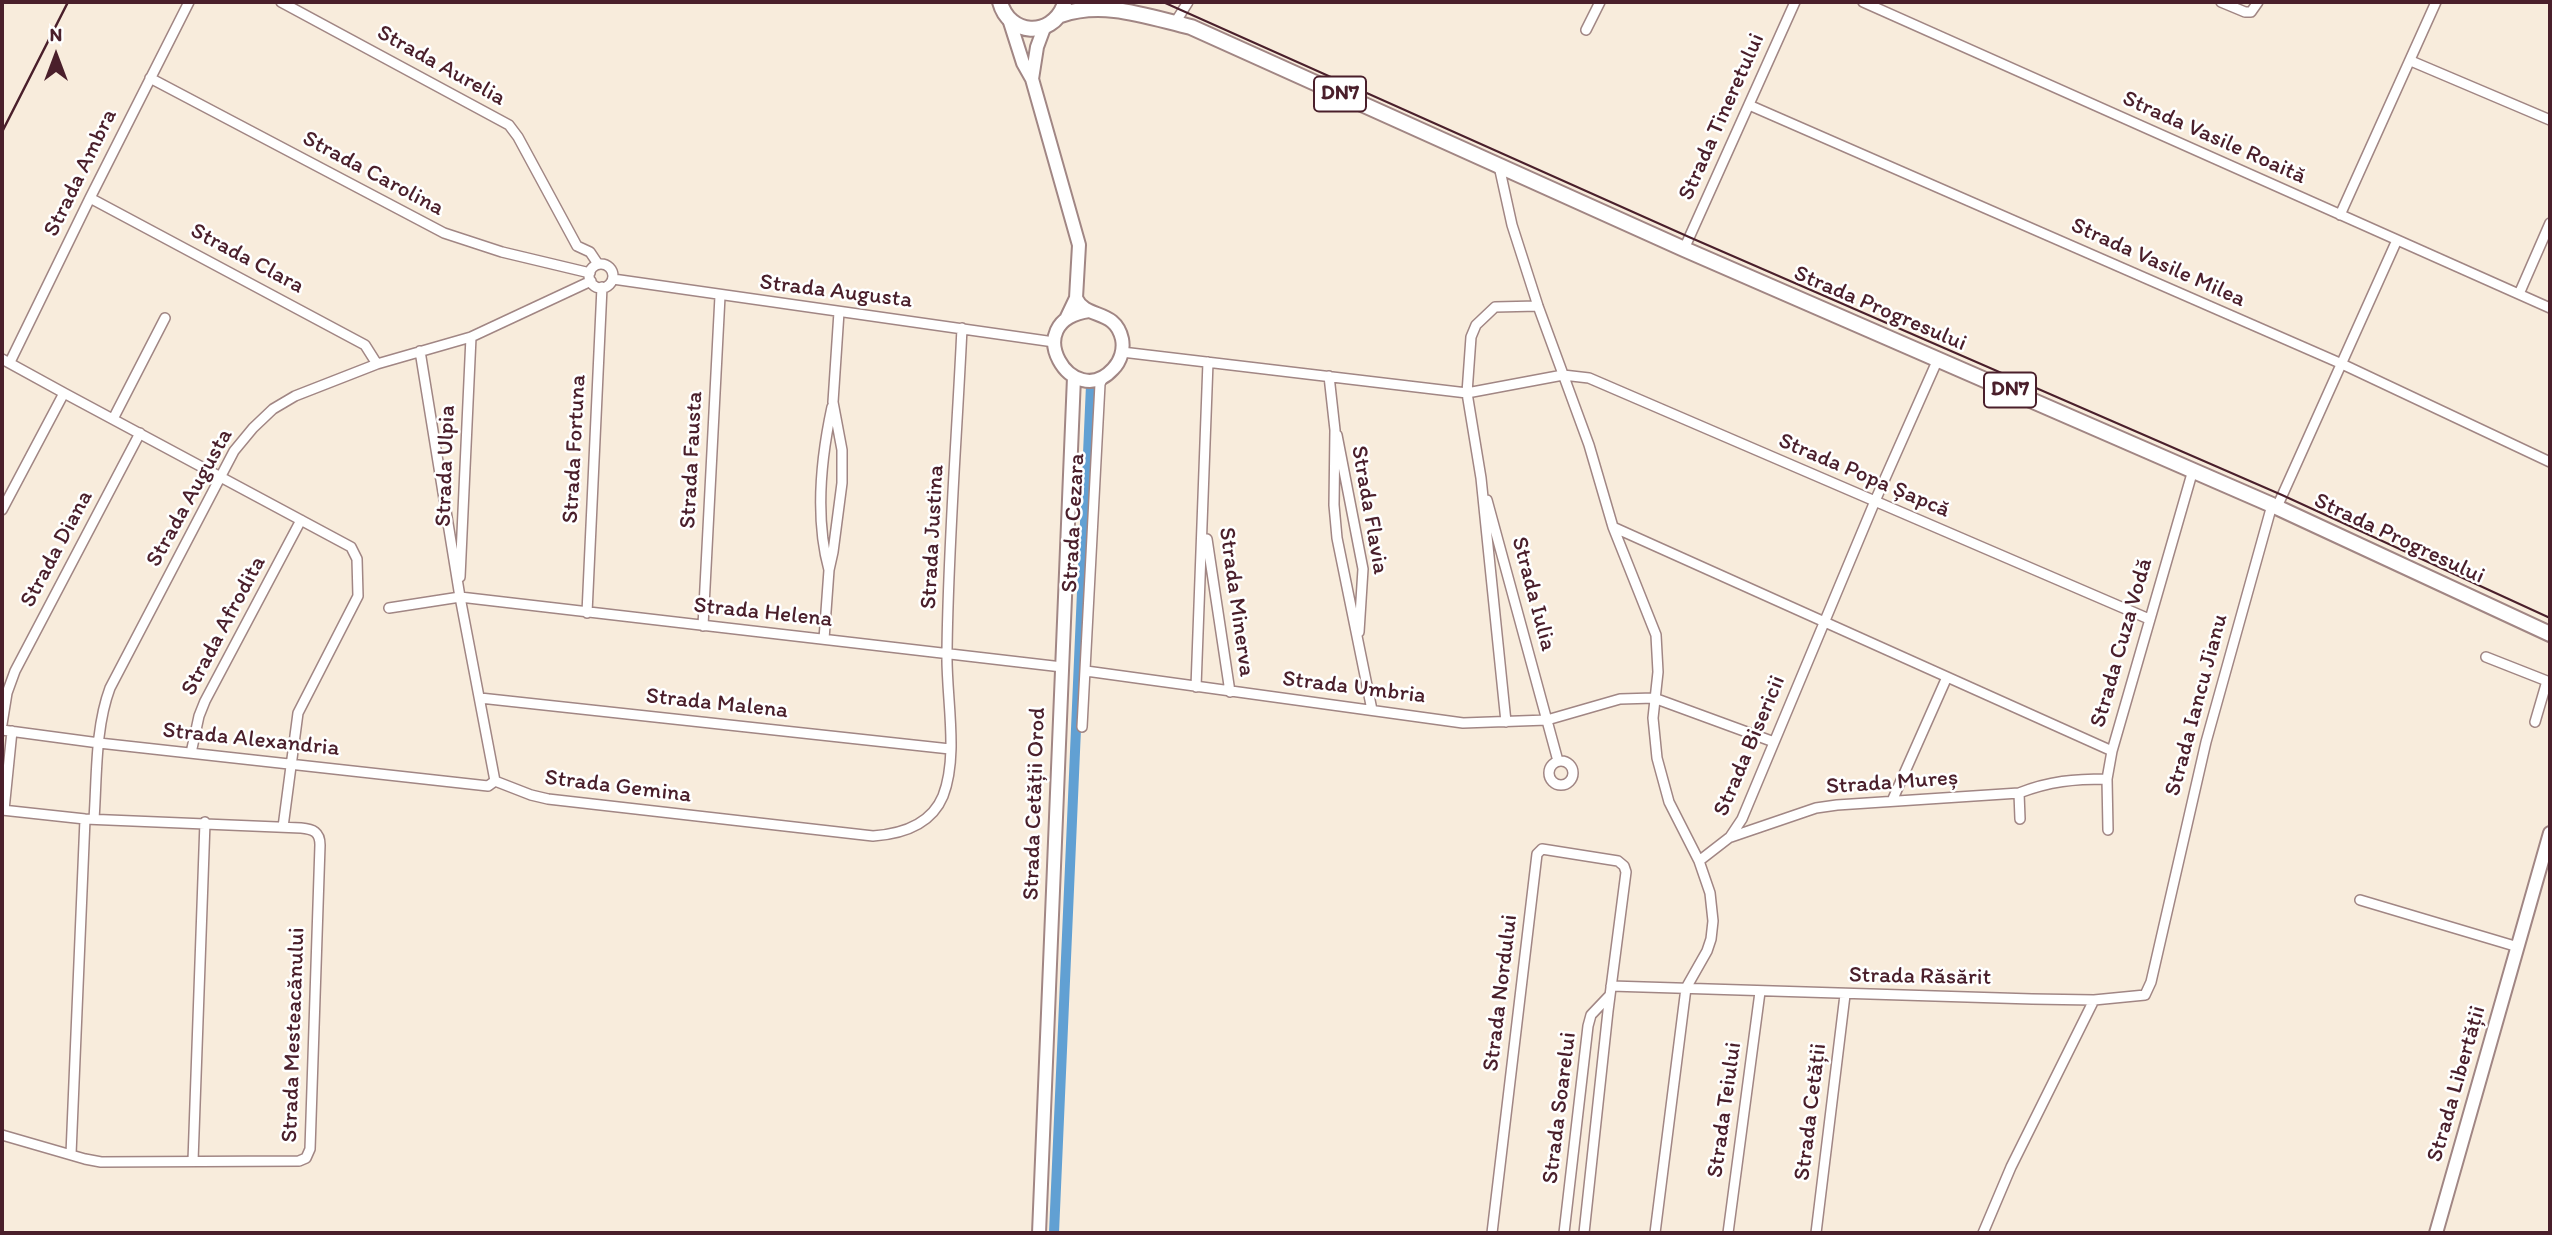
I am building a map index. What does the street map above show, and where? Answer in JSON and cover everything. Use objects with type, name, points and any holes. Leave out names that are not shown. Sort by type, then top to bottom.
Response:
[{"type":"main road","points":[[1000,2],[1009,19],[1025,29],[1044,27]]},
{"type":"main road","name":"Strada Progresului","points":[[1131,2],[1184,22],[1684,249],[2274,506],[2550,634]]},
{"type":"main road","name":"Strada Progresului","points":[[1063,8],[1094,6],[1184,22]]},
{"type":"main road","name":"DN7","points":[[1044,27],[1063,8]]},
{"type":"street","name":"Strada Ambra","points":[[6,361],[189,2]]},
{"type":"street","name":"Strada Aurelia","points":[[281,2],[509,125],[577,246],[590,252],[598,264]]},
{"type":"street","points":[[1184,22],[1188,2]]},
{"type":"street","points":[[1586,30],[1600,2]]},
{"type":"street","name":"Strada Tineretului","points":[[1684,249],[1795,2]]},
{"type":"street","name":"Strada Vasile Roaită","points":[[1863,2],[2550,308]]},
{"type":"street","points":[[2221,2],[2245,12],[2251,12],[2258,2]]},
{"type":"street","points":[[2340,215],[2436,2]]},
{"type":"street","points":[[1009,19],[1023,63],[1032,79],[1077,237],[1076,298],[1054,342],[1059,363],[1074,377],[1103,377],[1116,366],[1122,352],[1122,340],[1111,320],[1081,307],[1076,298]]},
{"type":"street","points":[[1032,79],[1037,47],[1044,27]]},
{"type":"street","points":[[2411,61],[2550,120]]},
{"type":"street","name":"Strada Carolina","points":[[150,78],[444,233],[472,244],[591,277]]},
{"type":"street","name":"Strada Vasile Milea","points":[[1749,105],[2342,364],[2550,463]]},
{"type":"street","points":[[1499,166],[1513,225],[1538,306],[1589,445],[1613,527],[1656,635],[1658,672],[1654,698],[1654,737],[1665,790],[1681,829],[1699,861],[1710,893],[1713,921],[1711,939],[1686,988],[1655,1233]]},
{"type":"street","name":"Strada Clara","points":[[90,198],[365,345],[377,364]]},
{"type":"street","points":[[2519,294],[2550,223]]},
{"type":"street","name":"Strada Iancu Jianu","points":[[2164,916],[2206,742],[2274,506],[2342,364],[2397,240]]},
{"type":"street","points":[[598,264],[610,267],[612,279],[609,285],[596,286],[591,277],[598,264]]},
{"type":"street","name":"Strada Augusta","points":[[71,1154],[90,819],[104,705],[113,681],[234,451],[273,409],[295,396],[377,364],[471,337],[591,277]]},
{"type":"street","name":"Strada Augusta","points":[[612,279],[1054,342]]},
{"type":"street","name":"Strada Fortuna","points":[[587,613],[602,287]]},
{"type":"street","name":"Strada Fausta","points":[[703,626],[720,296]]},
{"type":"street","name":"Strada Iulia","points":[[1506,722],[1481,478],[1467,393],[1471,337],[1476,325],[1495,307],[1538,306]]},
{"type":"street","points":[[1066,319],[1089,311]]},
{"type":"street","points":[[828,570],[823,541],[823,479],[826,435],[833,402],[839,312]]},
{"type":"street","points":[[113,419],[165,318]]},
{"type":"street","name":"Strada Justina","points":[[950,749],[947,654],[962,328]]},
{"type":"street","name":"Strada Ulpia","points":[[460,597],[471,337]]},
{"type":"street","points":[[420,351],[460,597],[495,780]]},
{"type":"street","points":[[1122,352],[1467,393],[1563,375]]},
{"type":"street","name":"Strada Bisericii","points":[[1699,861],[1730,837],[1742,819],[1875,501],[1938,359]]},
{"type":"street","points":[[6,361],[351,547],[357,559],[358,589],[356,604],[300,706],[284,827],[90,819],[3,810],[7,731]]},
{"type":"street","name":"Strada Minerva","points":[[1196,687],[1208,362]]},
{"type":"street","name":"Strada Popa Șapcă","points":[[1563,375],[1589,378],[2148,619]]},
{"type":"street","name":"Strada Flavia","points":[[1329,376],[1335,430],[1334,505],[1337,538],[1372,710]]},
{"type":"street","name":"Strada Cetății Orod","points":[[1039,1233],[1074,377]]},
{"type":"street","name":"Strada Cezara","points":[[1082,727],[1100,384],[1103,377]]},
{"type":"street","points":[[2,510],[64,393]]},
{"type":"street","points":[[824,639],[828,570],[839,517],[842,472],[841,433],[833,402]]},
{"type":"street","name":"Strada Flavia","points":[[1335,430],[1363,569],[1358,639]]},
{"type":"street","name":"Strada Diana","points":[[2,724],[7,693],[15,671],[140,433]]},
{"type":"street","name":"Strada Cuza Vodă","points":[[2108,830],[2107,779],[2112,751],[2193,470]]},
{"type":"street","name":"Strada Iulia","points":[[1481,478],[1558,761]]},
{"type":"street","name":"Strada Minerva","points":[[1204,517],[1230,692]]},
{"type":"street","name":"Strada Afrodita","points":[[191,753],[201,709],[301,520]]},
{"type":"street","points":[[1613,527],[2112,751]]},
{"type":"street","name":"Strada Helena","points":[[389,608],[460,597],[1062,667]]},
{"type":"street","points":[[2486,657],[2549,682],[2535,722]]},
{"type":"street","points":[[1086,671],[1196,687]]},
{"type":"street","points":[[1892,801],[1947,677]]},
{"type":"street","name":"Strada Umbria","points":[[1196,687],[1463,723],[1547,720],[1620,699],[1654,698]]},
{"type":"street","name":"Strada Malena","points":[[480,698],[950,749]]},
{"type":"street","points":[[1654,698],[1774,742]]},
{"type":"street","name":"Strada Alexandria","points":[[7,731],[488,786],[495,780]]},
{"type":"street","name":"Strada Gemina","points":[[495,780],[548,799],[888,835],[924,822],[936,808],[946,783],[950,749]]},
{"type":"street","name":"Strada Mureș","points":[[1730,837],[1816,808],[2019,793],[2060,780],[2107,779]]},
{"type":"street","points":[[2019,793],[2020,819]]},
{"type":"street","points":[[2,1135],[101,1162],[192,1161],[205,822]]},
{"type":"street","name":"Strada Mesteacănului","points":[[192,1161],[299,1161],[309,1155],[320,839],[314,831],[284,827]]},
{"type":"street","name":"Strada Libertății","points":[[2436,1233],[2550,833]]},
{"type":"street","name":"Strada Nordului","points":[[1492,1233],[1537,854],[1542,849],[1618,861],[1626,872]]},
{"type":"street","name":"Strada Soarelui","points":[[1584,1233],[1626,872]]},
{"type":"street","points":[[2360,900],[2518,947]]},
{"type":"street","name":"Strada Răsărit","points":[[1611,991],[1686,988],[1845,995],[2094,1000],[2145,995],[2151,982],[2164,916]]},
{"type":"street","name":"Strada Soarelui","points":[[1564,1233],[1588,1026],[1591,1015],[1611,991]]},
{"type":"street","name":"Strada Teiului","points":[[1728,1233],[1760,992]]},
{"type":"street","name":"Strada Cetății","points":[[1816,1233],[1845,995]]},
{"type":"street","points":[[1983,1233],[2011,1167],[2094,1000]]},
{"type":"waterway","points":[[1054,1233],[1091,385]]},
{"type":"tram line","points":[[1163,2],[1689,237],[2282,495],[2550,618]]},
{"type":"railway","points":[[2,132],[68,2]]}]
